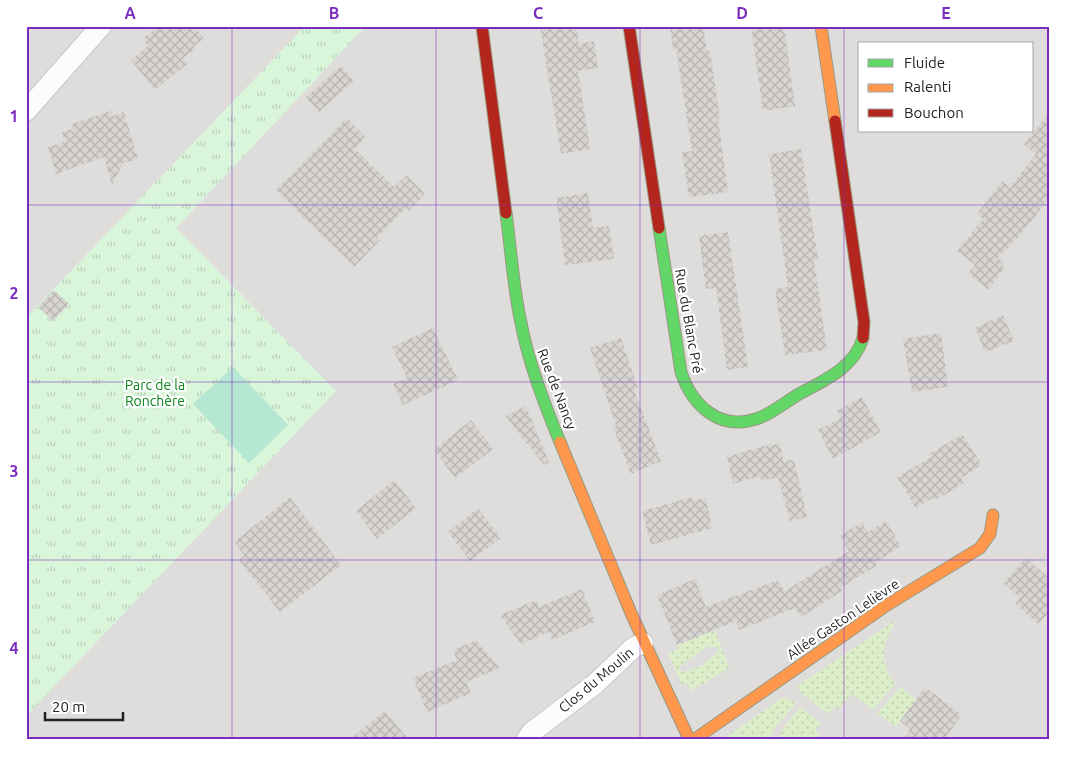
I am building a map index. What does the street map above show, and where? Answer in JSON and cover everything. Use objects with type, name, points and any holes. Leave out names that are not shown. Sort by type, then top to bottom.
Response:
[{"type":"street","points":[[26,111],[101,26]]},
{"type":"street","name":"Rue de Nancy","points":[[482,26],[525,348],[556,430],[643,643],[689,739]]},
{"type":"street","name":"Rue du Blanc Pré","points":[[629,26],[681,372],[688,390],[697,404],[710,414],[727,421],[740,422],[756,418],[839,372],[854,358],[862,342],[864,322],[820,26]]},
{"type":"street","name":"Allée Gaston Lelièvre","points":[[695,739],[887,605],[980,548],[990,534],[993,515]]},
{"type":"street","name":"Clos du Moulin","points":[[527,739],[532,732],[595,684],[633,648],[643,643]]},
{"type":"shaded area","points":[[26,26],[1050,26],[1050,739],[26,739]]},
{"type":"shaded area","points":[[385,26],[448,26],[449,36],[420,63]]},
{"type":"shaded area","points":[[962,582],[1050,662],[1050,694],[1014,739],[967,739],[957,731],[967,717],[925,687],[916,700],[894,681],[886,668],[884,653],[887,638],[894,626],[902,618]]},
{"type":"shaded area","points":[[729,668],[737,687],[699,709],[690,691]]},
{"type":"green space","name":"Parc de la Ronchère","points":[[305,26],[366,26],[176,228],[336,391],[26,716],[26,318]]},
{"type":"green space","points":[[233,367],[288,425],[249,463],[193,404]]},
{"type":"green space","points":[[896,620],[885,644],[884,656],[886,668],[896,683],[873,710],[852,694],[838,710],[834,707],[828,714],[800,692],[797,686]]},
{"type":"green space","points":[[715,630],[729,668],[691,691],[687,682],[682,685],[668,653],[679,649],[677,645]],"holes":[[[707,647],[717,647],[719,651],[703,665],[683,672],[680,670],[680,666]]]},
{"type":"green space","points":[[901,687],[916,700],[896,727],[877,713]]},
{"type":"green space","points":[[783,697],[796,703],[772,732],[771,739],[730,739],[728,736]]},
{"type":"green space","points":[[800,707],[821,723],[815,730],[820,734],[816,739],[777,739],[786,724]]},
{"type":"building","points":[[158,26],[194,26],[204,38],[193,47],[195,49],[183,58],[187,64],[155,90],[131,60],[148,46],[142,39]]},
{"type":"building","points":[[540,26],[576,26],[579,44],[594,41],[598,68],[578,71],[590,149],[561,154]]},
{"type":"building","points":[[670,26],[703,26],[707,51],[710,51],[728,192],[689,197],[682,152],[692,151],[676,49],[673,49]]},
{"type":"building","points":[[751,26],[784,26],[795,106],[763,111]]},
{"type":"building","points":[[341,66],[354,81],[319,112],[306,97]]},
{"type":"building","points":[[111,111],[113,116],[124,112],[138,159],[123,163],[112,185],[104,157],[56,174],[48,147],[65,142],[62,132],[73,129],[72,124]]},
{"type":"building","points":[[1050,112],[1050,197],[1020,235],[998,258],[1003,263],[1003,270],[988,290],[968,273],[975,265],[957,251],[983,219],[977,214],[1002,181],[1010,187],[1036,154],[1024,144]]},
{"type":"building","points":[[347,118],[366,137],[355,149],[394,187],[406,175],[425,194],[409,211],[406,208],[377,238],[380,240],[354,267],[276,190]]},
{"type":"building","points":[[801,149],[818,260],[814,260],[827,350],[785,355],[775,289],[788,287],[769,154]]},
{"type":"building","points":[[588,193],[593,228],[609,226],[614,259],[565,265],[556,198]]},
{"type":"building","points":[[728,232],[748,367],[727,370],[716,288],[706,289],[699,236]]},
{"type":"building","points":[[54,290],[69,304],[53,321],[38,307]]},
{"type":"building","points":[[1003,315],[1014,341],[985,352],[975,328]]},
{"type":"building","points":[[433,328],[458,380],[403,405],[393,384],[407,378],[392,347]]},
{"type":"building","points":[[941,333],[948,387],[912,392],[903,339]]},
{"type":"building","points":[[621,338],[638,388],[634,390],[661,461],[631,474],[613,427],[616,426],[590,348]]},
{"type":"building","points":[[862,397],[881,432],[833,459],[818,430],[841,418],[837,411]]},
{"type":"building","points":[[526,406],[549,462],[544,465],[505,416]]},
{"type":"building","points":[[471,420],[493,449],[455,478],[434,450]]},
{"type":"building","points":[[962,434],[982,465],[961,478],[964,483],[936,500],[934,497],[916,508],[897,477],[930,458],[928,455]]},
{"type":"building","points":[[780,443],[784,462],[794,459],[807,517],[790,521],[778,477],[761,481],[760,476],[733,484],[727,457]]},
{"type":"building","points":[[394,480],[416,508],[377,539],[356,511]]},
{"type":"building","points":[[290,497],[341,565],[280,612],[239,560],[244,555],[234,542]]},
{"type":"building","points":[[692,497],[693,501],[706,498],[712,528],[651,545],[642,511]]},
{"type":"building","points":[[478,508],[501,538],[470,561],[448,532]]},
{"type":"building","points":[[886,521],[901,546],[876,562],[876,566],[840,588],[842,591],[801,617],[795,608],[739,630],[736,621],[677,645],[657,595],[695,579],[706,607],[778,580],[785,591],[849,551],[840,536],[862,522],[868,532]]},
{"type":"building","points":[[1026,558],[1050,579],[1050,611],[1038,624],[1015,604],[1020,598],[1003,583]]},
{"type":"building","points":[[582,589],[595,622],[552,640],[549,632],[521,644],[500,615],[536,600],[539,607]]},
{"type":"building","points":[[476,640],[500,668],[466,682],[471,693],[427,712],[413,678],[457,660],[453,650]]},
{"type":"building","points":[[925,687],[962,715],[944,739],[904,739],[910,729],[900,721]]},
{"type":"building","points":[[385,711],[408,739],[350,739]]},
{"type":"traffic: fast","points":[[506,213],[516,296],[524,338],[548,413],[560,442]]},
{"type":"traffic: fast","points":[[659,228],[681,372],[692,395],[700,405],[719,418],[743,422],[768,414],[799,394],[819,384],[846,365],[859,348],[863,338]]},
{"type":"traffic: slow","points":[[821,26],[835,121]]},
{"type":"traffic: slow","points":[[560,442],[631,613],[689,739]]},
{"type":"traffic: slow","points":[[695,739],[887,605],[980,548],[990,534],[993,515]]},
{"type":"traffic: jam","points":[[482,26],[506,213]]},
{"type":"traffic: jam","points":[[629,26],[659,228]]},
{"type":"traffic: jam","points":[[835,121],[864,322],[863,338]]}]
